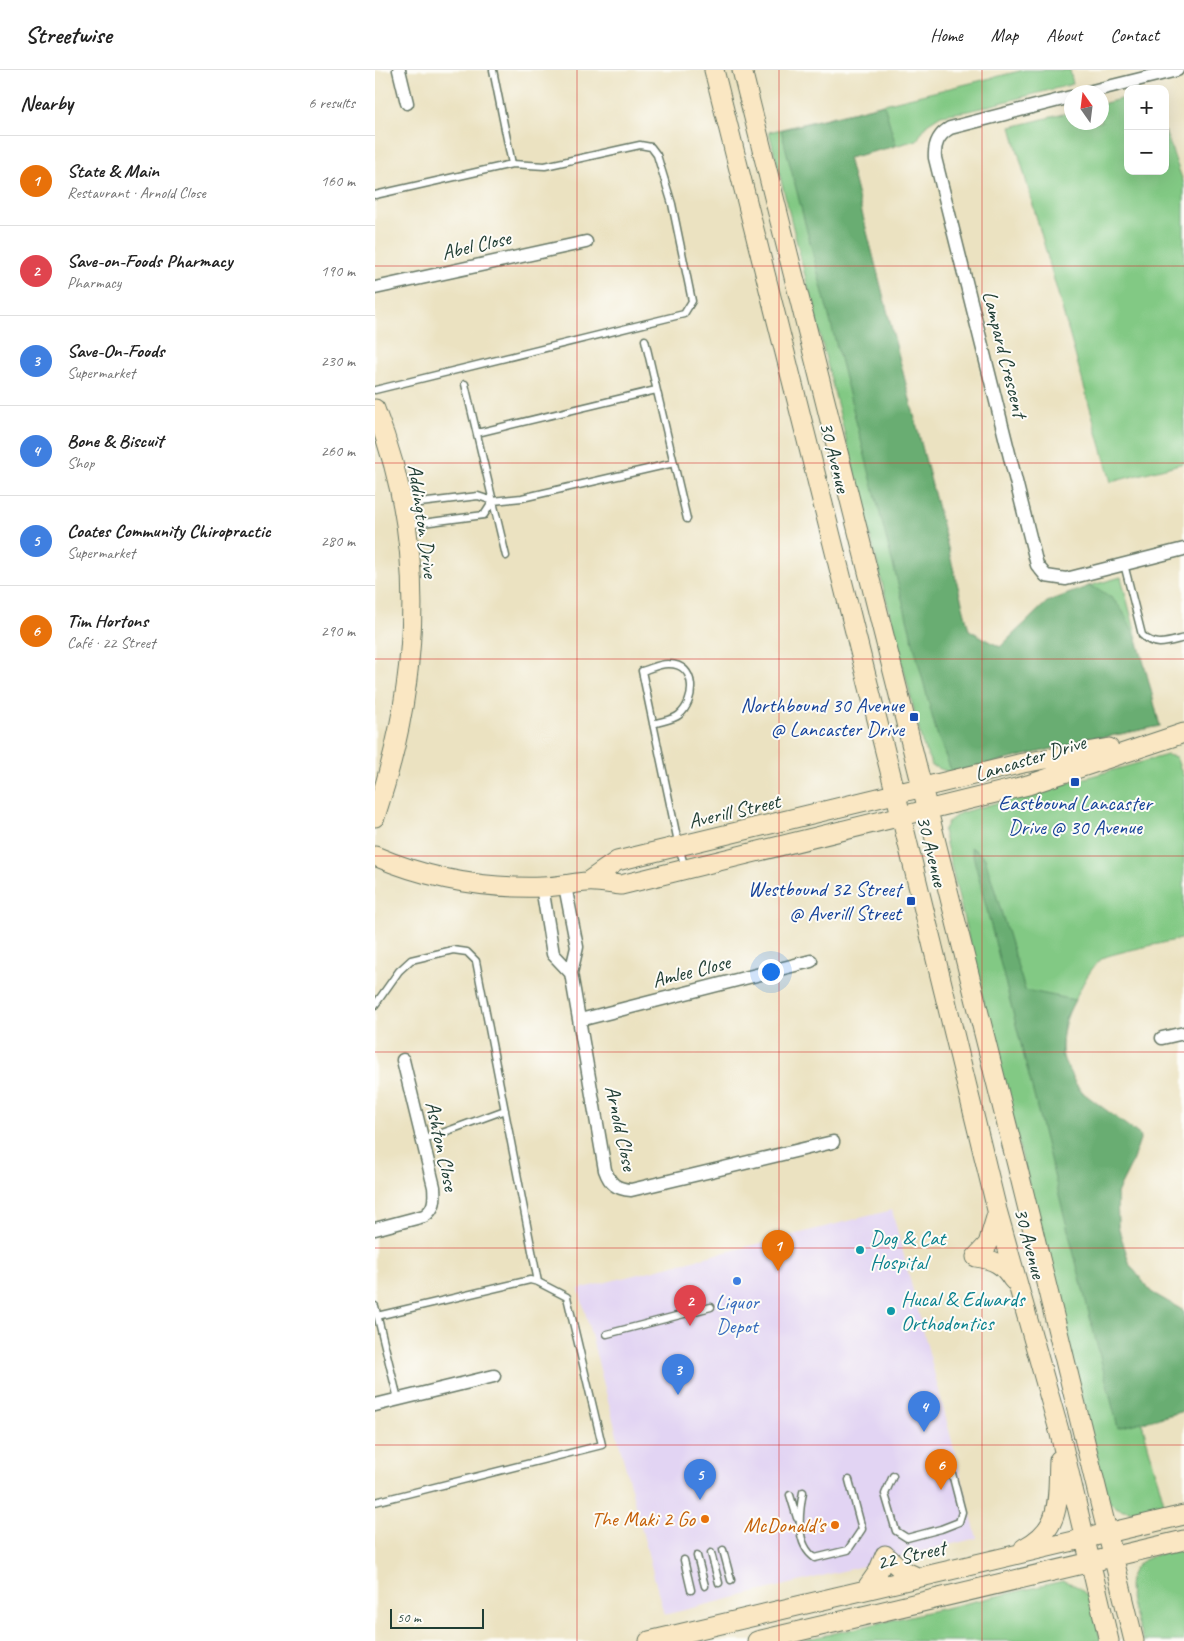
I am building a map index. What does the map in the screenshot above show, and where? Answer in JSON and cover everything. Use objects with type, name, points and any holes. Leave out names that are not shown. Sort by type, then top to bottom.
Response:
[{"type":"main road","name":"30 Avenue","points":[[714,70],[896,795],[997,1210],[1060,1434],[1083,1538],[1109,1641]]},
{"type":"main road","name":"30 Avenue","points":[[742,70],[1134,1641]]},
{"type":"main road","name":"Addington Drive","points":[[375,409],[389,447],[402,505],[411,573],[411,646],[398,739],[375,817]]},
{"type":"main road","name":"Lancaster Drive","points":[[896,795],[1023,763],[1180,735]]},
{"type":"main road","name":"Lancaster Drive","points":[[901,816],[1028,785],[1180,735]]},
{"type":"main road","name":"Averill Street","points":[[587,882],[617,861],[896,795]]},
{"type":"main road","name":"Averill Street","points":[[375,856],[406,870],[460,884],[542,888],[587,882],[621,885],[901,816]]},
{"type":"main road","points":[[997,1210],[994,1230],[988,1244],[976,1257],[995,1260],[1005,1268],[1018,1288]]},
{"type":"main road","points":[[1008,1556],[1043,1536],[1053,1523],[1057,1500],[1060,1434]]},
{"type":"main road","name":"22 Street","points":[[649,1641],[1184,1515]]},
{"type":"main road","points":[[757,1641],[1184,1540]]},
{"type":"main road","points":[[866,1589],[878,1572],[885,1555],[902,1570],[917,1577]]},
{"type":"street","points":[[399,70],[407,103]]},
{"type":"street","points":[[1109,87],[1177,70]]},
{"type":"street","name":"Lampard Crescent","points":[[1064,98],[950,128],[939,136],[936,142],[935,158],[1037,565],[1046,576],[1066,579],[1184,549]]},
{"type":"street","name":"Abel Close","points":[[375,288],[586,242]]},
{"type":"street","name":"Arnold Close","points":[[565,886],[577,947],[571,972],[605,1170],[611,1183],[619,1190],[631,1190],[833,1142]]},
{"type":"street","points":[[542,888],[553,954],[571,972]]},
{"type":"street","name":"Amlee Close","points":[[580,1020],[811,961]]},
{"type":"street","points":[[1163,1038],[1184,1033]]},
{"type":"street","name":"Ashton Close","points":[[375,1229],[416,1219],[430,1212],[435,1193],[403,1060]]},
{"type":"street","points":[[375,1405],[494,1376]]},
{"type":"lane","points":[[493,70],[512,164]]},
{"type":"lane","points":[[375,195],[512,164],[545,166],[640,145],[651,146],[657,155],[672,204],[687,267],[692,301],[684,314],[375,390]]},
{"type":"lane","points":[[645,340],[687,519]]},
{"type":"lane","points":[[465,384],[506,556]]},
{"type":"lane","points":[[477,432],[656,390]]},
{"type":"lane","points":[[402,505],[478,496],[493,501],[522,498],[674,464]]},
{"type":"lane","points":[[406,525],[484,515],[493,501]]},
{"type":"lane","points":[[1124,564],[1142,635],[1149,642],[1160,644],[1184,638]]},
{"type":"lane","points":[[653,724],[679,715],[692,697],[691,680],[681,668],[669,663],[642,671],[653,724],[679,847],[685,869]]},
{"type":"lane","points":[[375,1005],[399,971],[411,960],[453,950],[467,952],[476,962],[538,1282]]},
{"type":"lane","points":[[423,1140],[505,1110]]},
{"type":"lane","points":[[375,1502],[603,1445],[567,1297],[538,1282],[530,1280],[377,1316]]},
{"type":"lane","points":[[375,1306],[398,1399]]},
{"type":"lane","points":[[607,1334],[711,1307]]},
{"type":"lane","points":[[893,1476],[885,1494],[896,1531],[907,1538],[916,1536],[959,1522],[962,1512],[949,1462]]},
{"type":"lane","points":[[791,1495],[808,1553],[815,1558],[847,1550],[862,1529],[849,1480]]},
{"type":"lane","points":[[798,1520],[803,1492]]},
{"type":"lane","points":[[723,1550],[731,1580]]},
{"type":"lane","points":[[711,1553],[719,1583]]},
{"type":"lane","points":[[697,1556],[705,1586]]},
{"type":"lane","points":[[684,1560],[691,1590]]},
{"type":"shaded area","points":[[892,1210],[977,1538],[664,1615],[579,1289]]},
{"type":"green space","points":[[1024,70],[1070,70],[1073,84],[969,111],[941,115],[927,124],[917,140],[848,158],[969,630],[1000,647],[1047,602],[1089,586],[1121,577],[1160,726],[1076,743],[952,773],[932,766],[922,742],[769,132]]},
{"type":"green space","points":[[1124,98],[1124,175],[1169,175],[1169,142],[1184,184],[1184,463],[1111,482],[1011,127],[1064,114],[1064,130],[1109,130],[1109,102]]},
{"type":"green space","points":[[884,104],[896,146],[848,158],[969,630],[1000,647],[1047,602],[1089,586],[1100,590],[1117,604],[1127,618],[1135,635],[1160,726],[1076,743],[952,773],[936,731],[781,130]]},
{"type":"green space","points":[[1167,755],[1176,757],[1184,778],[1184,938],[1117,953],[1098,962],[1075,999],[1065,1024],[1062,1046],[1065,1065],[1074,1081],[1087,1096],[1141,1136],[1131,1165],[1117,1193],[1118,1227],[1130,1265],[1151,1292],[1184,1311],[1184,1411],[1142,1423],[1165,1506],[1128,1511],[1108,1501],[991,1034],[943,831],[948,822],[960,813]]},
{"type":"green space","points":[[971,847],[985,858],[1025,990],[1075,1000],[1064,1021],[1061,1054],[1078,1089],[1141,1136],[1131,1165],[1117,1193],[1118,1227],[1130,1265],[1151,1292],[1184,1311],[1184,1411],[1118,1428]]},
{"type":"green space","points":[[1184,1549],[1184,1641],[1143,1641],[1130,1597],[1129,1585],[1131,1575],[1136,1566],[1150,1557]]},
{"type":"green space","points":[[1063,1581],[1074,1585],[1087,1596],[1094,1612],[1101,1641],[800,1641]]},
{"type":"place","name":"Northbound 30 Avenue @ Lancaster Drive","points":[[914,717]]},
{"type":"place","name":"Eastbound Lancaster Drive @ 30 Avenue","points":[[1075,782]]},
{"type":"place","name":"Westbound 32 Street @ Averill Street","points":[[911,901]]},
{"type":"place","name":"Dog & Cat Hospital","points":[[860,1250]]},
{"type":"place","name":"State & Main","points":[[778,1271]]},
{"type":"place","name":"Liquor Depot","points":[[737,1281]]},
{"type":"place","name":"Hucal & Edwards Orthodontics","points":[[891,1311]]},
{"type":"place","name":"Save-on-Foods Pharmacy","points":[[690,1326]]},
{"type":"place","name":"Save-On-Foods","points":[[678,1395]]},
{"type":"place","name":"Bone & Biscuit","points":[[924,1432]]},
{"type":"place","name":"Tim Hortons","points":[[941,1490]]},
{"type":"place","name":"Coates Community Chiropractic","points":[[700,1500]]},
{"type":"place","name":"The Maki 2 Go","points":[[705,1519]]},
{"type":"place","name":"McDonald's","points":[[835,1525]]}]
